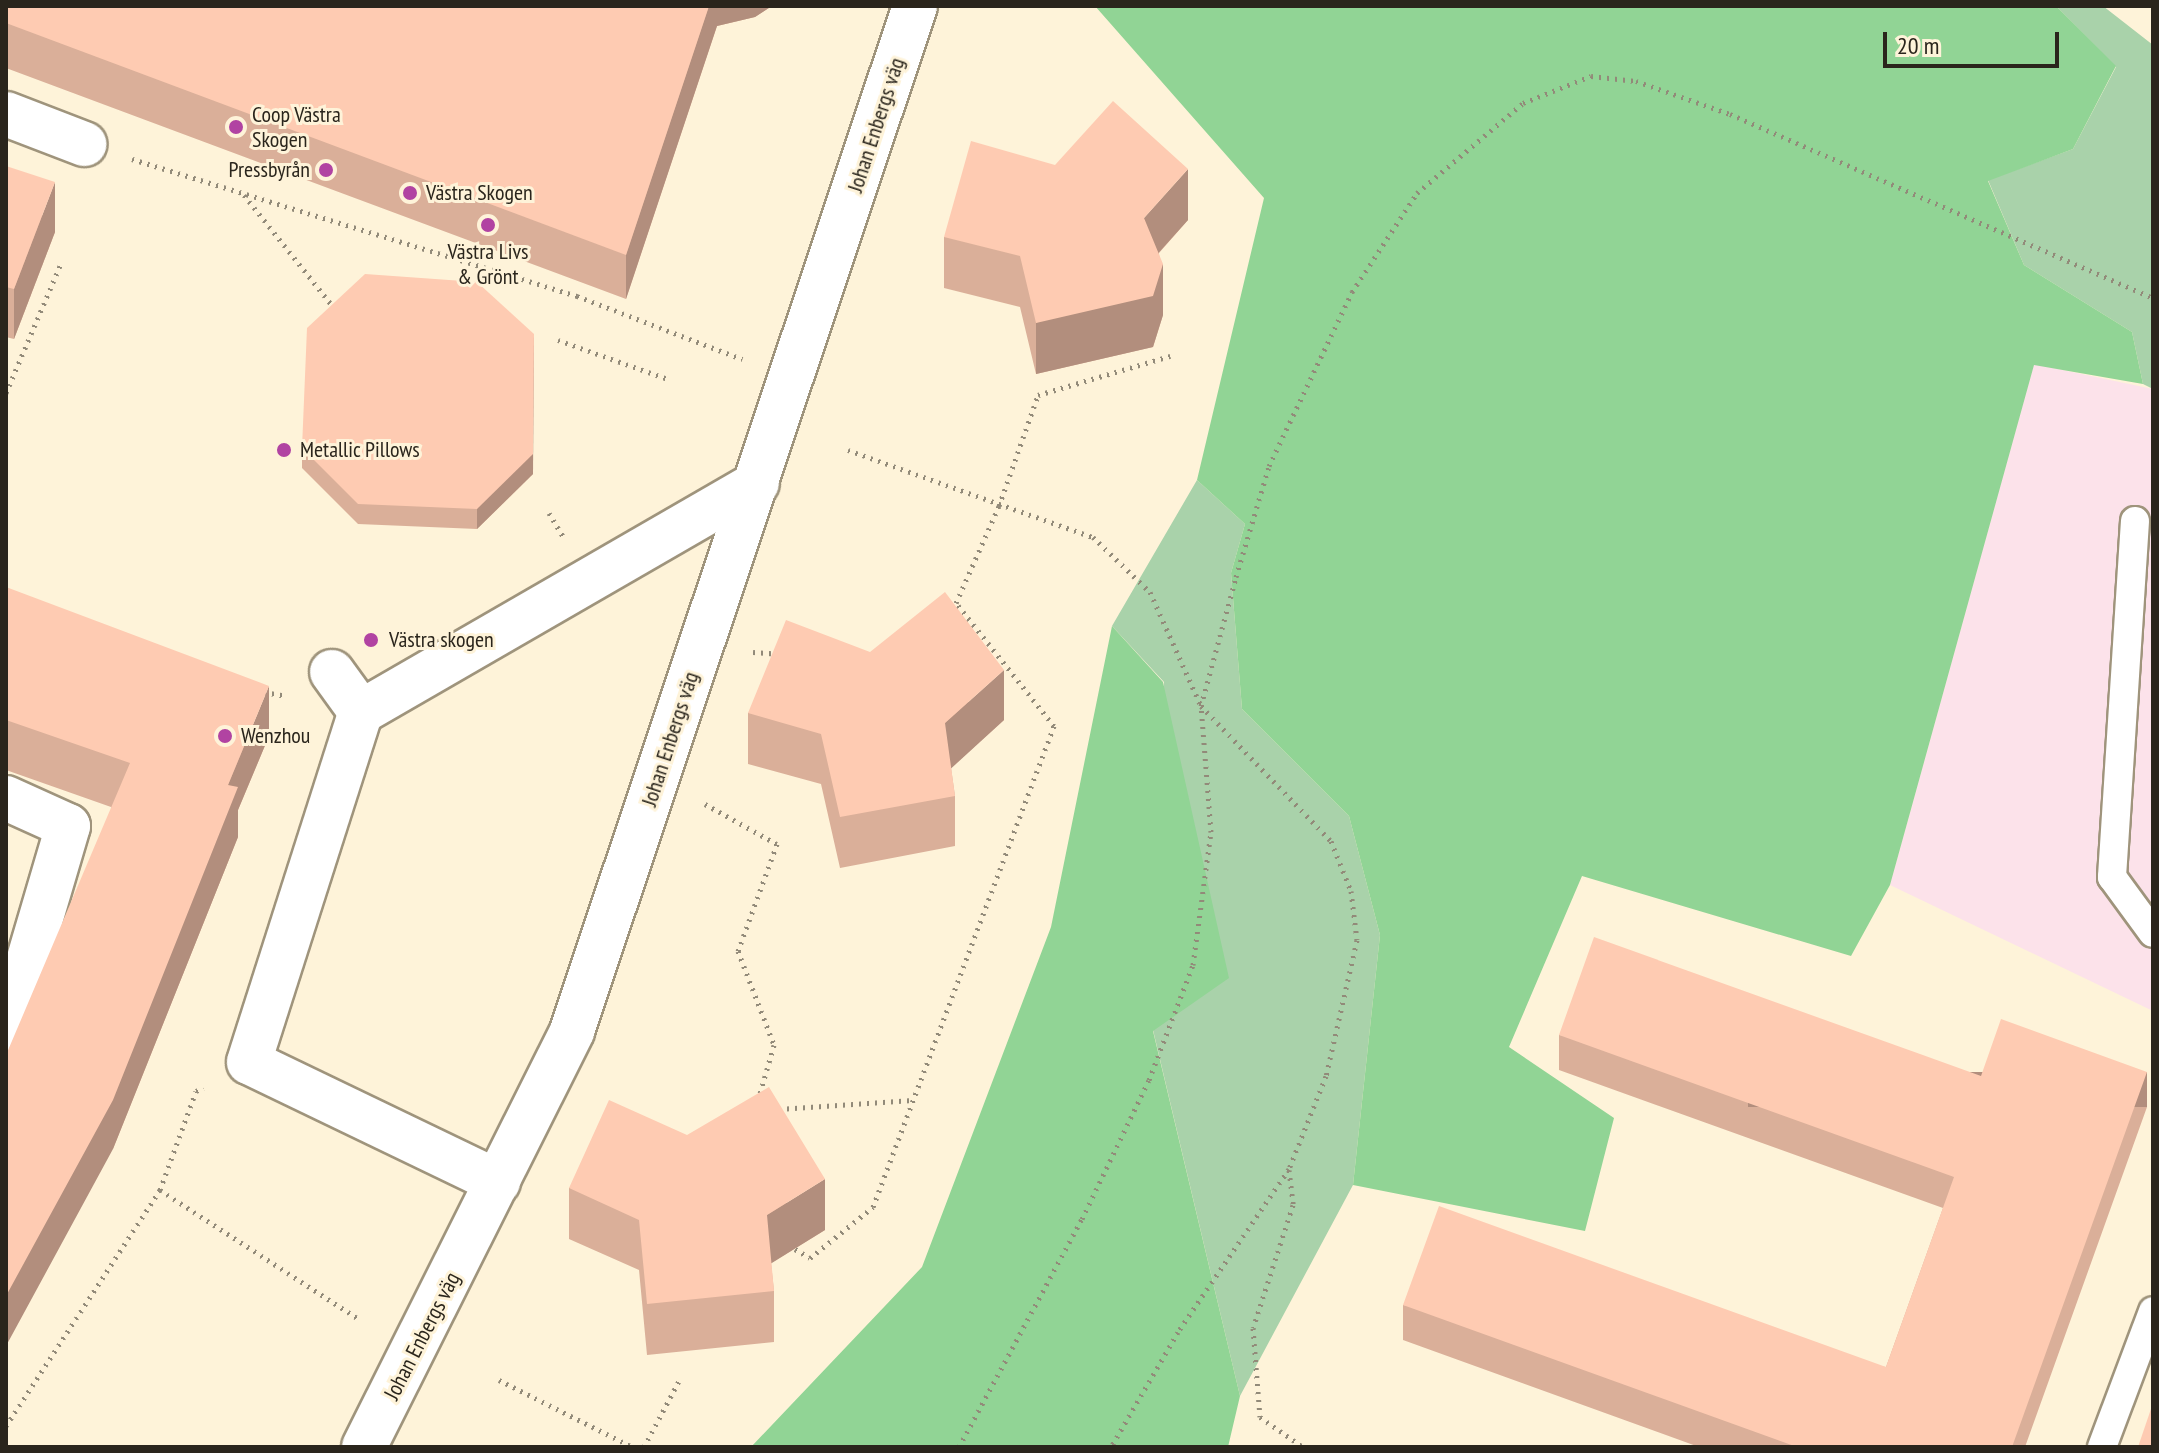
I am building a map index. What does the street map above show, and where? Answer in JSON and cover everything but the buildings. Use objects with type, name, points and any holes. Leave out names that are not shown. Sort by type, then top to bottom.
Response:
[{"type":"street","name":"Johan Enbergs väg","points":[[364,1447],[572,1031],[915,6]]},
{"type":"street","points":[[6,114],[84,144]]},
{"type":"street","points":[[498,1182],[249,1062],[361,712],[757,483]]},
{"type":"street","points":[[332,672],[361,712]]},
{"type":"street","points":[[6,798],[68,826],[6,1036]]},
{"type":"lane","points":[[2135,521],[2112,877],[2153,933]]},
{"type":"lane","points":[[2102,1447],[2153,1311]]},
{"type":"path","points":[[1201,706],[1269,466],[1352,292],[1417,193],[1523,103],[1591,76],[1636,81],[1730,114],[2153,298]]},
{"type":"path","points":[[84,144],[577,296],[792,378]]},
{"type":"path","points":[[243,193],[340,316]]},
{"type":"path","points":[[6,393],[62,261]]},
{"type":"path","points":[[558,340],[668,379]]},
{"type":"path","points":[[945,612],[956,603],[999,506],[1038,395],[1170,356]]},
{"type":"path","points":[[848,450],[1093,537],[1150,592],[1201,706],[1211,832],[1193,965],[1149,1080],[1082,1219],[959,1447]]},
{"type":"path","points":[[795,1249],[810,1258],[873,1207],[1054,726],[956,603]]},
{"type":"path","points":[[765,654],[796,655]]},
{"type":"path","points":[[255,690],[361,712]]},
{"type":"path","points":[[1111,1447],[1178,1332],[1289,1169],[1326,1076],[1357,940],[1351,891],[1331,841],[1201,706]]},
{"type":"path","points":[[657,778],[777,844],[738,951],[774,1045],[755,1111]]},
{"type":"path","points":[[6,1426],[160,1190],[196,1091],[249,1062]]},
{"type":"path","points":[[771,1110],[913,1100]]},
{"type":"path","points":[[1289,1169],[1293,1205],[1253,1328],[1260,1417],[1303,1447]]},
{"type":"path","points":[[160,1190],[360,1320]]},
{"type":"path","points":[[644,1447],[681,1377]]},
{"type":"path","points":[[499,1380],[633,1447]]},
{"type":"shaded area","points":[[2034,364],[2153,389],[2153,1011],[1890,885]]},
{"type":"green space","points":[[1095,6],[2056,6],[2116,66],[2073,149],[1988,181],[2024,265],[2132,332],[2143,384],[2034,365],[1890,885],[1851,956],[1582,876],[1509,1047],[1614,1118],[1585,1231],[1353,1185],[1380,935],[1349,816],[1242,709],[1231,573],[1245,524],[1197,480],[1264,198]]},
{"type":"green space","points":[[2056,6],[2103,6],[2153,45],[2153,389],[2143,384],[2132,332],[2024,265],[1988,180],[2073,149],[2116,67]]},
{"type":"green space","points":[[1197,480],[1245,524],[1231,573],[1242,709],[1349,816],[1380,935],[1353,1185],[1240,1396],[1153,1030],[1164,682],[1112,626]]},
{"type":"green space","points":[[1112,626],[1163,682],[1229,978],[1153,1031],[1240,1396],[1228,1447],[751,1447],[922,1267],[1051,927]]},
{"type":"place","name":"Coop Västra Skogen","points":[[236,127]]},
{"type":"place","name":"Pressbyrån","points":[[326,170]]},
{"type":"place","name":"Västra Skogen","points":[[410,193]]},
{"type":"place","name":"Västra Livs & Grönt","points":[[488,225]]},
{"type":"place","name":"Metallic Pillows","points":[[284,450]]},
{"type":"place","name":"Västra skogen","points":[[371,640]]},
{"type":"place","name":"Wenzhou","points":[[225,736]]}]
